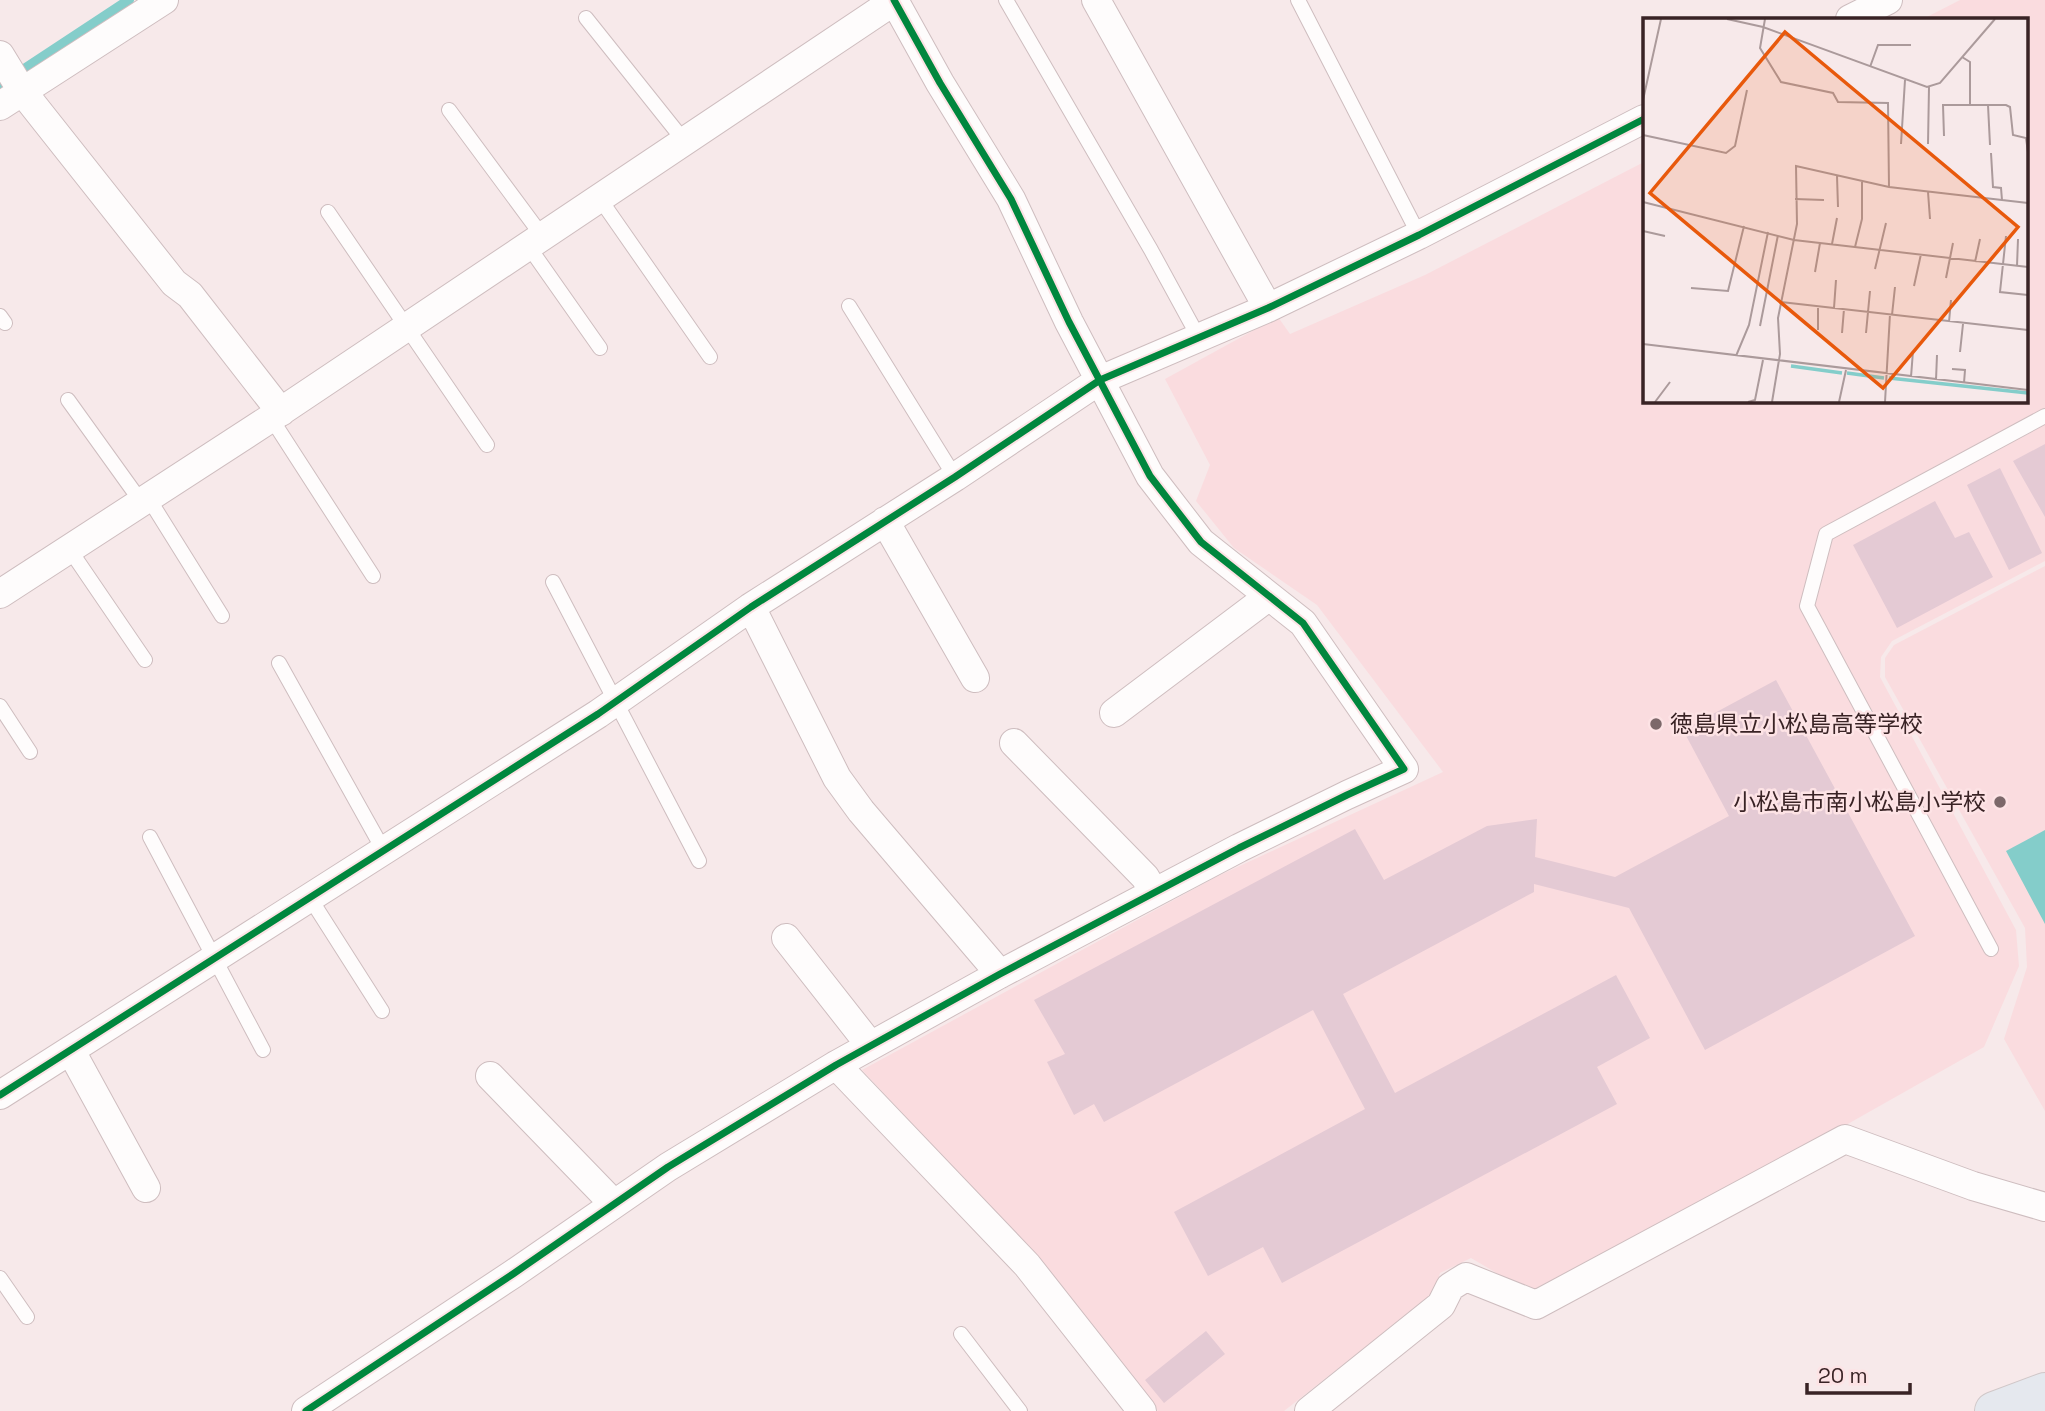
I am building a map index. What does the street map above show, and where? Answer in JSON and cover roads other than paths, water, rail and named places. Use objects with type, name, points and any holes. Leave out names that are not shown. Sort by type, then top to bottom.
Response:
[{"type":"main road","points":[[1993,1411],[2045,1392]]},
{"type":"street","points":[[164,0],[10,81],[174,283],[190,295],[276,415]]},
{"type":"street","points":[[1096,0],[1268,308]]},
{"type":"street","points":[[1852,18],[1888,0]]},
{"type":"street","points":[[0,594],[276,415],[894,1],[940,83],[1011,199],[1069,322],[1150,476],[1200,542],[1303,623],[1405,769],[1347,794],[1154,892],[835,1065],[668,1167],[306,1411]]},
{"type":"street","points":[[0,1095],[615,703],[751,607],[955,477],[1100,380],[1268,308],[1419,235],[1643,120]]},
{"type":"street","points":[[885,521],[975,678]]},
{"type":"street","points":[[1114,713],[1268,597]]},
{"type":"street","points":[[751,607],[837,778],[861,811],[1000,974]]},
{"type":"street","points":[[1014,743],[1145,877],[1154,892]]},
{"type":"street","points":[[786,938],[870,1045]]},
{"type":"street","points":[[71,1051],[146,1188]]},
{"type":"street","points":[[835,1065],[1027,1265],[1142,1411]]},
{"type":"street","points":[[490,1076],[614,1204]]},
{"type":"street","points":[[1309,1411],[1441,1305],[1450,1287],[1466,1277],[1536,1305],[1845,1139],[1973,1186],[2045,1207]]},
{"type":"lane","points":[[1006,0],[1199,338]]},
{"type":"lane","points":[[1298,0],[1419,235]]},
{"type":"lane","points":[[586,18],[685,142]]},
{"type":"lane","points":[[449,110],[536,242],[600,348]]},
{"type":"lane","points":[[600,199],[709,357]]},
{"type":"lane","points":[[328,212],[486,445]]},
{"type":"lane","points":[[849,306],[955,477]]},
{"type":"lane","points":[[68,400],[146,501],[222,616]]},
{"type":"lane","points":[[276,415],[373,576]]},
{"type":"lane","points":[[1991,949],[1807,606],[1826,534],[2045,416]]},
{"type":"lane","points":[[70,550],[145,660]]},
{"type":"lane","points":[[553,582],[699,861]]},
{"type":"lane","points":[[279,663],[384,852]]},
{"type":"lane","points":[[0,706],[30,752]]},
{"type":"lane","points":[[150,837],[263,1050]]},
{"type":"lane","points":[[310,898],[382,1011]]},
{"type":"lane","points":[[0,1278],[27,1317]]},
{"type":"lane","points":[[961,1334],[1020,1411]]},
{"type":"water","points":[[2045,830],[2045,924],[2006,851]]},
{"type":"waterway","points":[[0,85],[129,0]]},
{"type":"place","name":"徳島県立小松島高等学校","points":[[1656,724]]},
{"type":"place","name":"小松島市南小松島小学校","points":[[2000,802]]}]
